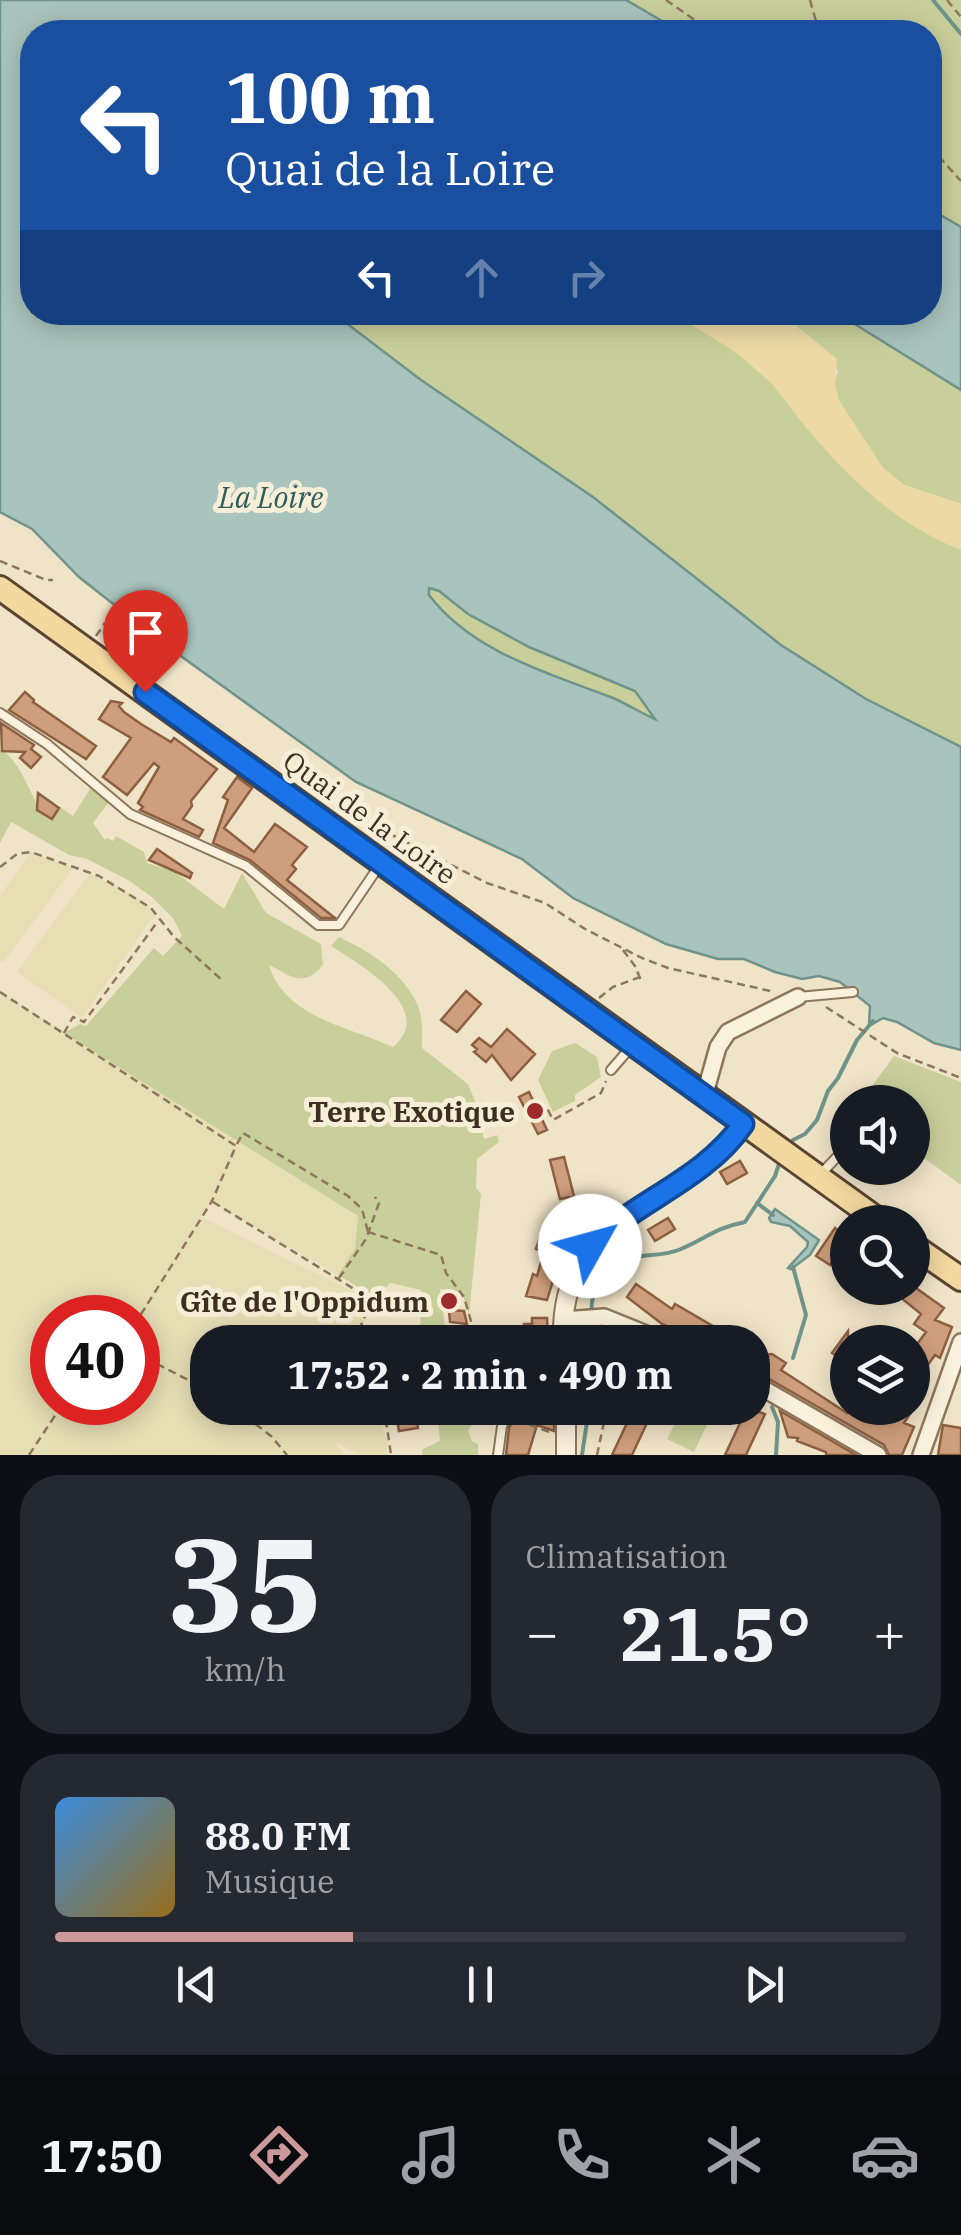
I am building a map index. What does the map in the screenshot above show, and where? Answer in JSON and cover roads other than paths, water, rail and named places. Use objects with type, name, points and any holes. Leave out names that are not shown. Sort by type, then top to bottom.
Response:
[{"type":"main road","name":"Quai de la Loire","points":[[0,588],[743,1124]]},
{"type":"main road","points":[[743,1124],[857,1205]]},
{"type":"main road","points":[[930,1257],[961,1278]]},
{"type":"street","points":[[704,1096],[718,1047],[728,1032],[798,997]]},
{"type":"street","points":[[563,1325],[565,1297],[574,1271],[590,1246],[604,1232],[704,1166],[743,1124]]},
{"type":"street","points":[[563,1320],[604,1317],[624,1325]]},
{"type":"street","points":[[921,1455],[961,1342]]},
{"type":"street","points":[[770,1392],[878,1455]]},
{"type":"street","points":[[566,1455],[567,1425]]},
{"type":"lane","points":[[0,714],[46,744],[130,814],[246,866],[318,924],[338,926],[382,863]]},
{"type":"lane","points":[[798,997],[853,992]]},
{"type":"lane","points":[[611,1070],[633,1043]]},
{"type":"lane","points":[[797,1163],[830,1152]]},
{"type":"lane","points":[[498,1455],[502,1425]]},
{"type":"water","name":"La Loire","points":[[0,0],[626,0],[660,20],[20,20],[20,325],[349,325],[421,380],[593,497],[781,645],[866,699],[961,747],[961,1050],[934,1043],[883,1018],[869,1026],[870,1006],[840,982],[819,976],[802,979],[744,959],[718,959],[666,944],[573,898],[522,859],[356,782],[164,644],[79,577],[32,529],[0,512]],"holes":[[[429,588],[439,591],[468,614],[529,647],[635,691],[655,719],[489,646],[447,615],[429,595]]]},
{"type":"water","points":[[942,216],[961,227],[961,390],[856,325],[942,325]]},
{"type":"water","points":[[775,1209],[819,1240],[810,1255],[791,1269],[788,1268],[808,1242],[790,1226],[771,1222],[769,1218]]},
{"type":"waterway","points":[[933,0],[961,34]]},
{"type":"waterway","points":[[789,1146],[817,1120],[828,1091],[857,1040],[873,1021]]},
{"type":"waterway","points":[[593,1314],[597,1288],[618,1265],[635,1257],[675,1251],[745,1222],[775,1176],[781,1158]]},
{"type":"waterway","points":[[757,1203],[773,1215]]},
{"type":"waterway","points":[[793,1267],[806,1315],[793,1358]]},
{"type":"waterway","points":[[772,1407],[778,1422],[776,1455]]},
{"type":"waterway","points":[[582,1455],[586,1425]]},
{"type":"place","name":"Terre Exotique","points":[[535,1111]]},
{"type":"place","name":"Gîte de l'Oppidum","points":[[449,1301]]}]
